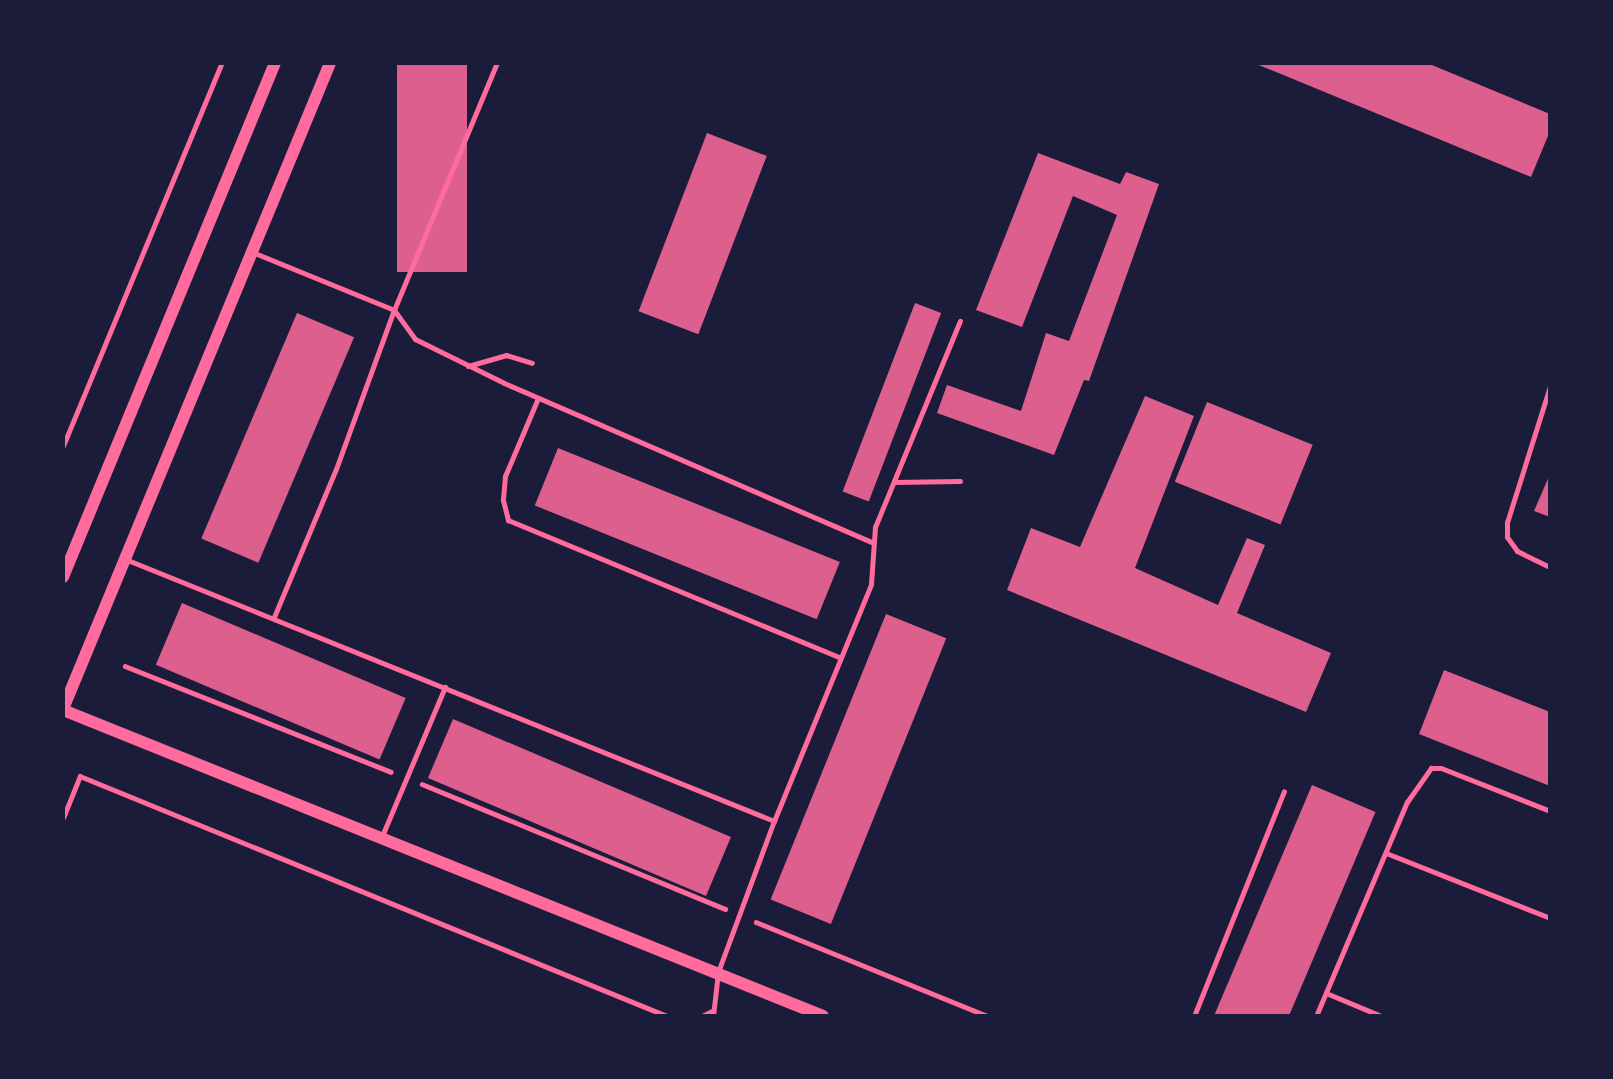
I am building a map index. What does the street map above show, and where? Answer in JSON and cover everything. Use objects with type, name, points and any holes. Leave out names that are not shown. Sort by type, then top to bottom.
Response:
[{"type":"street","points":[[63,577],[275,63]]},
{"type":"street","points":[[330,63],[63,709],[823,1016]]},
{"type":"lane","points":[[274,618],[336,469],[394,310],[497,63]]},
{"type":"lane","points":[[252,252],[394,310],[415,339],[468,366],[873,543]]},
{"type":"lane","points":[[702,1016],[712,1013],[718,972],[739,915],[774,821],[871,584],[875,527],[960,321]]},
{"type":"lane","points":[[468,366],[506,355],[532,363]]},
{"type":"lane","points":[[1550,386],[1507,522],[1507,537],[1517,551],[1550,567]]},
{"type":"lane","points":[[538,398],[505,476],[503,499],[508,520],[841,658]]},
{"type":"lane","points":[[894,482],[960,481]]},
{"type":"lane","points":[[125,559],[774,821]]},
{"type":"lane","points":[[382,838],[445,687]]},
{"type":"lane","points":[[1316,1016],[1407,802],[1431,768],[1441,768],[1550,811]]},
{"type":"lane","points":[[1194,1016],[1284,791]]},
{"type":"lane","points":[[1385,853],[1550,918]]},
{"type":"lane","points":[[1326,993],[1381,1016]]},
{"type":"path","points":[[63,446],[222,63]]},
{"type":"path","points":[[125,666],[407,778],[988,1016]]},
{"type":"path","points":[[63,818],[80,776],[667,1016]]},
{"type":"building","points":[[397,63],[467,63],[467,272],[397,272]]},
{"type":"building","points":[[1254,63],[1427,63],[1550,114],[1550,131],[1531,177]]},
{"type":"building","points":[[707,133],[767,156],[698,334],[639,311]]},
{"type":"building","points":[[1038,153],[1120,184],[1126,172],[1159,184],[1089,381],[1084,380],[1054,455],[937,413],[947,385],[1021,411],[1046,333],[1069,341],[1117,215],[1073,196],[1022,327],[976,310]]},
{"type":"building","points":[[915,303],[941,313],[869,502],[843,492]]},
{"type":"building","points":[[297,313],[354,337],[258,563],[201,539]]},
{"type":"building","points":[[1145,396],[1194,416],[1135,568],[1218,605],[1247,538],[1265,545],[1237,613],[1331,653],[1306,712],[1007,590],[1031,528],[1080,547]]},
{"type":"building","points":[[1207,402],[1313,445],[1280,524],[1175,482]]},
{"type":"building","points":[[558,448],[840,562],[817,619],[535,505]]},
{"type":"building","points":[[1550,474],[1550,517],[1534,511]]},
{"type":"building","points":[[182,603],[406,698],[380,760],[156,665]]},
{"type":"building","points":[[886,614],[946,638],[831,924],[771,900]]},
{"type":"building","points":[[1444,670],[1550,712],[1550,786],[1419,734]]},
{"type":"building","points":[[453,719],[731,837],[706,896],[428,778]]},
{"type":"building","points":[[1312,785],[1376,812],[1289,1016],[1214,1016]]}]
